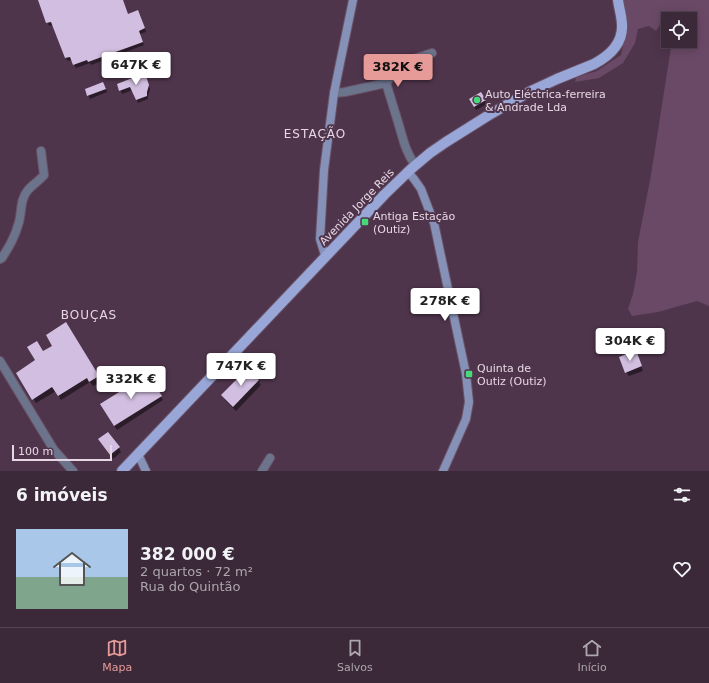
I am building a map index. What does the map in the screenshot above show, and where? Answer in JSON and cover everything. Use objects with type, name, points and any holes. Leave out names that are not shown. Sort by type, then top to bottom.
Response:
[{"type":"main road","name":"Avenida Jorge Reis","points":[[125,468],[385,194],[412,168],[446,142],[519,97],[594,64],[607,56],[615,47],[621,32],[622,20],[618,0]]},
{"type":"street","points":[[327,255],[324,252],[320,239],[324,170],[334,93],[354,0]]},
{"type":"street","points":[[334,93],[386,83],[395,72],[411,60],[432,53]]},
{"type":"street","points":[[386,83],[404,145],[410,158],[414,179],[421,188],[434,223],[466,374],[469,402],[466,419],[443,471]]},
{"type":"street","points":[[0,259],[13,241],[19,221],[22,202],[28,190],[44,175],[41,151]]},
{"type":"street","points":[[0,361],[2,370],[54,450],[73,471]]},
{"type":"street","points":[[125,468],[145,470],[138,454]]},
{"type":"street","points":[[262,471],[270,458]]},
{"type":"shaded area","points":[[621,0],[709,0],[709,306],[697,301],[658,312],[632,316],[628,309],[633,294],[637,272],[638,242],[651,175],[671,48],[697,48],[697,12],[661,12],[661,23],[656,31],[649,26],[638,29],[635,43],[623,63],[599,78],[575,82],[576,77],[597,71],[621,55],[626,34]]},
{"type":"building","points":[[38,0],[123,0],[128,14],[138,10],[145,28],[139,31],[143,42],[88,62],[87,60],[73,65],[70,57],[65,58],[51,22],[46,23]]},
{"type":"building","points":[[145,73],[149,85],[147,96],[136,100],[130,87],[119,91],[117,84]]},
{"type":"building","points":[[103,82],[106,89],[87,96],[85,89]]},
{"type":"building","name":"Auto Eléctrica-ferreira & Andrade Lda","points":[[481,92],[486,100],[474,107],[469,99]]},
{"type":"building","points":[[66,322],[99,376],[89,382],[87,378],[58,396],[52,387],[32,400],[16,373],[35,360],[27,347],[37,341],[43,351],[52,346],[46,335]]},
{"type":"building","points":[[636,350],[642,366],[625,373],[619,357]]},
{"type":"building","points":[[250,366],[258,373],[257,375],[259,377],[257,378],[259,380],[233,407],[221,395]]},
{"type":"building","points":[[148,374],[162,396],[114,426],[100,404]]},
{"type":"building","points":[[108,432],[120,447],[110,455],[98,439]]},
{"type":"place","name":"Auto Eléctrica-ferreira & Andrade Lda","points":[[477,100]]},
{"type":"place","name":"Antiga Estação (Outiz)","points":[[365,222]]},
{"type":"place","name":"Quinta de Outiz (Outiz)","points":[[469,374]]},
{"type":"district","name":"ESTAÇÃO","points":[[315,134]]},
{"type":"district","name":"BOUÇAS","points":[[89,315]]}]
